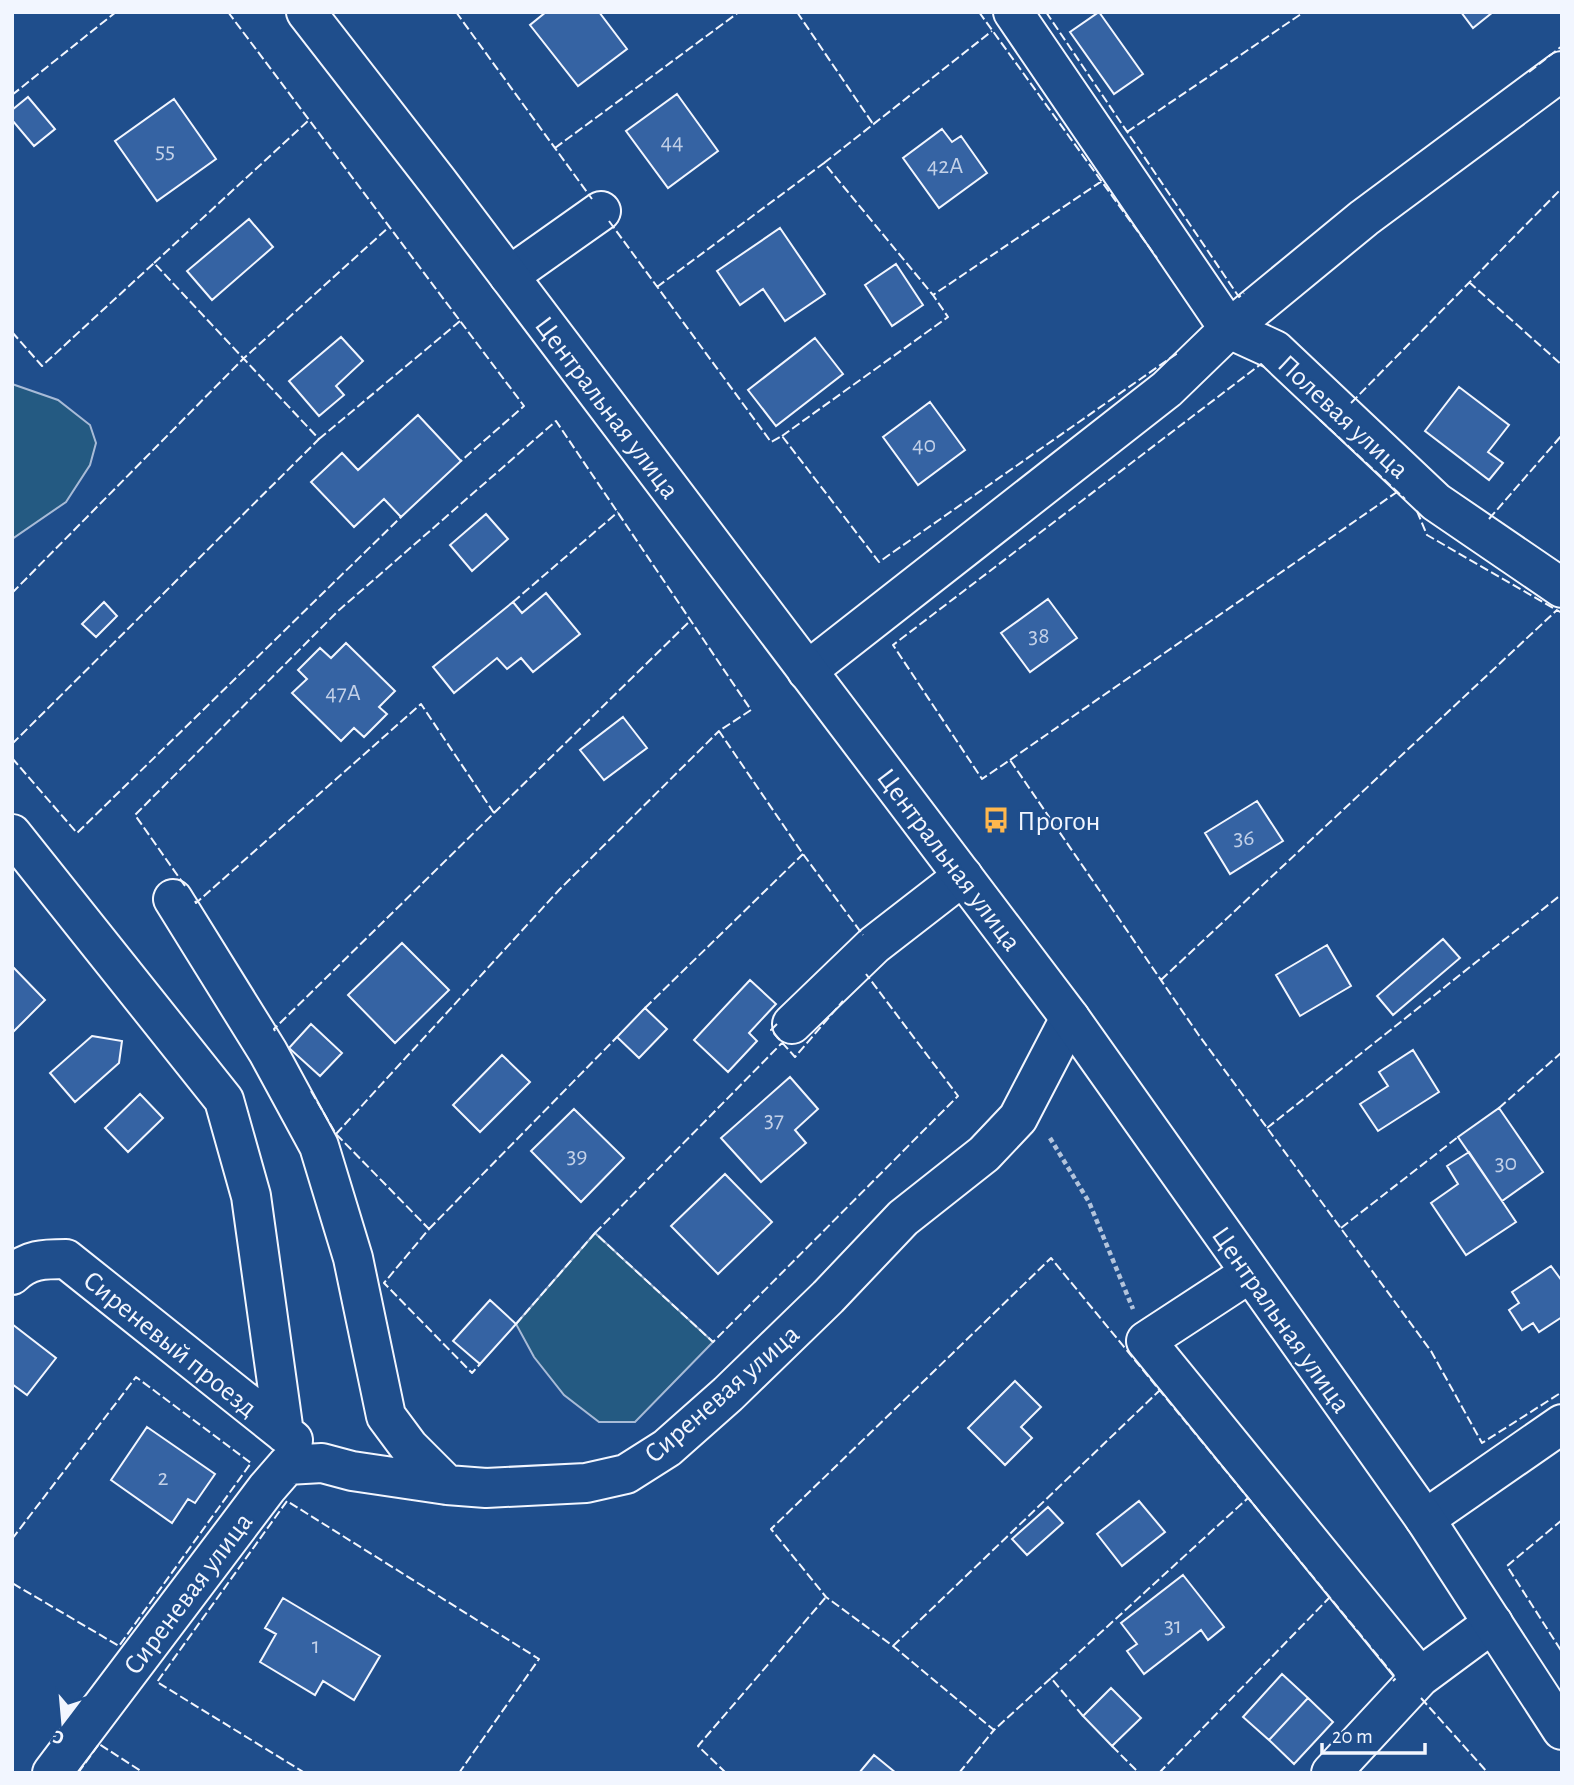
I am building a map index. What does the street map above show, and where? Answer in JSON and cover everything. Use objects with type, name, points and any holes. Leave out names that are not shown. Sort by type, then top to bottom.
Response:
[{"type":"street","name":"Центральная улица","points":[[306,12],[1070,1018],[1425,1519],[1562,1730]]},
{"type":"street","points":[[1013,12],[1229,329]]},
{"type":"street","points":[[807,671],[1167,389],[1229,329],[1364,218],[1562,71]]},
{"type":"street","points":[[509,276],[601,211]]},
{"type":"street","name":"Полевая улица","points":[[1229,329],[1275,350],[1436,502],[1562,588]]},
{"type":"street","points":[[12,834],[224,1100],[251,1196],[284,1433]]},
{"type":"street","points":[[792,1024],[874,945],[962,876]]},
{"type":"street","points":[[173,899],[268,1052],[319,1146],[353,1258],[386,1416],[409,1447],[447,1485]]},
{"type":"street","name":"Сиреневая улица","points":[[52,1773],[287,1465],[322,1463],[352,1471],[486,1488],[586,1483],[626,1474],[667,1448],[758,1365],[903,1218],[984,1154],[1018,1118],[1070,1018]]},
{"type":"street","name":"Сиреневый проезд","points":[[12,1275],[21,1266],[40,1259],[65,1259],[322,1463]]},
{"type":"street","points":[[1250,1273],[1146,1341],[1420,1677]]},
{"type":"street","points":[[1425,1519],[1562,1424]]},
{"type":"street","points":[[1331,1773],[1420,1677],[1493,1623]]},
{"type":"path","points":[[1027,1101],[1089,1202],[1146,1341]]},
{"type":"shaded area","points":[[12,384],[58,400],[90,425],[96,443],[90,465],[66,502],[12,539]]},
{"type":"shaded area","points":[[595,1233],[713,1342],[635,1422],[599,1422],[564,1395],[534,1357],[516,1324]]},
{"type":"building","points":[[546,12],[599,12],[627,49],[578,86],[530,25]]},
{"type":"building","points":[[1099,12],[1143,74],[1114,94],[1070,32]]},
{"type":"building","points":[[1461,12],[1493,12],[1473,28]]},
{"type":"building","points":[[677,94],[718,151],[668,188],[626,131]]},
{"type":"building","points":[[28,97],[55,129],[34,146],[12,120],[12,110]]},
{"type":"building","points":[[174,99],[216,159],[157,201],[115,141]]},
{"type":"building","points":[[942,129],[952,142],[961,136],[987,173],[939,208],[903,158]]},
{"type":"building","points":[[249,219],[273,247],[212,300],[187,271]]},
{"type":"building","points":[[780,228],[825,294],[785,321],[763,289],[740,305],[717,271]]},
{"type":"building","points":[[896,264],[923,305],[892,326],[865,285]]},
{"type":"building","points":[[341,337],[363,361],[336,386],[344,395],[319,416],[289,381]]},
{"type":"building","points":[[815,338],[843,374],[776,426],[748,390]]},
{"type":"building","points":[[1459,387],[1509,425],[1488,452],[1503,463],[1489,480],[1425,431]]},
{"type":"building","points":[[930,402],[965,450],[918,485],[883,437]]},
{"type":"building","points":[[418,415],[461,461],[401,517],[384,499],[354,527],[311,482],[342,453],[358,470]]},
{"type":"building","points":[[486,514],[508,539],[472,571],[450,545]]},
{"type":"building","points":[[546,593],[580,634],[533,672],[521,658],[507,669],[497,658],[454,693],[433,667],[513,602],[522,613]]},
{"type":"building","points":[[1048,599],[1077,638],[1030,672],[1001,633]]},
{"type":"building","points":[[104,602],[117,616],[96,637],[82,624]]},
{"type":"building","points":[[346,643],[395,691],[379,707],[387,714],[364,737],[354,728],[341,741],[292,693],[307,679],[298,670],[320,648],[331,658]]},
{"type":"building","points":[[623,717],[647,748],[604,780],[580,750]]},
{"type":"building","points":[[1257,801],[1283,841],[1230,874],[1205,833]]},
{"type":"building","points":[[1443,939],[1460,958],[1393,1015],[1377,996]]},
{"type":"building","points":[[402,943],[449,990],[395,1043],[348,995]]},
{"type":"building","points":[[1327,945],[1351,986],[1300,1016],[1276,975]]},
{"type":"building","points":[[12,966],[45,1000],[12,1033]]},
{"type":"building","points":[[750,980],[776,1004],[749,1033],[757,1041],[728,1072],[694,1040]]},
{"type":"building","points":[[645,1008],[667,1029],[639,1058],[617,1037]]},
{"type":"building","points":[[311,1024],[342,1053],[320,1076],[289,1048]]},
{"type":"building","points":[[92,1036],[122,1041],[119,1063],[75,1102],[50,1073]]},
{"type":"building","points":[[1413,1050],[1439,1092],[1378,1131],[1360,1104],[1388,1086],[1379,1072]]},
{"type":"building","points":[[502,1055],[530,1082],[480,1132],[453,1105]]},
{"type":"building","points":[[790,1077],[818,1109],[795,1130],[806,1143],[761,1182],[721,1138]]},
{"type":"building","points":[[140,1094],[163,1118],[128,1152],[105,1128]]},
{"type":"building","points":[[1499,1108],[1543,1172],[1502,1201],[1458,1137]]},
{"type":"building","points":[[574,1109],[624,1158],[581,1202],[531,1151]]},
{"type":"building","points":[[1469,1152],[1516,1222],[1466,1255],[1431,1203],[1458,1184],[1447,1166]]},
{"type":"building","points":[[725,1174],[772,1222],[718,1274],[671,1226]]},
{"type":"building","points":[[1551,1266],[1562,1281],[1562,1317],[1539,1332],[1533,1323],[1522,1330],[1509,1310],[1519,1303],[1512,1292]]},
{"type":"building","points":[[490,1300],[516,1324],[480,1364],[453,1341]]},
{"type":"building","points":[[12,1324],[56,1358],[27,1395],[12,1384]]},
{"type":"building","points":[[1015,1381],[1041,1407],[1021,1427],[1032,1438],[1005,1465],[968,1428]]},
{"type":"building","points":[[147,1427],[215,1474],[195,1503],[188,1499],[172,1523],[111,1480]]},
{"type":"building","points":[[1139,1501],[1165,1532],[1122,1566],[1097,1534]]},
{"type":"building","points":[[1048,1507],[1063,1523],[1027,1555],[1012,1539]]},
{"type":"building","points":[[1183,1575],[1224,1627],[1208,1640],[1201,1630],[1144,1674],[1127,1651],[1137,1644],[1121,1623]]},
{"type":"building","points":[[283,1598],[380,1656],[354,1700],[323,1681],[315,1695],[260,1662],[276,1634],[265,1628]]},
{"type":"building","points":[[1282,1674],[1308,1698],[1269,1740],[1243,1717]]},
{"type":"building","points":[[1111,1688],[1141,1718],[1112,1746],[1083,1716]]},
{"type":"building","points":[[1308,1698],[1333,1722],[1294,1764],[1269,1740]]},
{"type":"building","points":[[874,1755],[896,1773],[859,1773]]},
{"type":"fence","points":[[12,95],[116,12]]},
{"type":"fence","points":[[228,12],[524,406],[461,461]]},
{"type":"fence","points":[[456,12],[592,199]]},
{"type":"fence","points":[[555,148],[739,12]]},
{"type":"fence","points":[[797,12],[873,124]]},
{"type":"fence","points":[[979,12],[1157,258]]},
{"type":"fence","points":[[1046,12],[1239,297],[1244,293]]},
{"type":"fence","points":[[1127,132],[1304,12]]},
{"type":"fence","points":[[824,163],[992,31]]},
{"type":"fence","points":[[1529,72],[1562,46]]},
{"type":"fence","points":[[154,263],[309,120]]},
{"type":"fence","points":[[657,287],[824,163],[933,295]]},
{"type":"fence","points":[[782,436],[948,317],[933,295],[1102,181]]},
{"type":"fence","points":[[1351,403],[1562,188]]},
{"type":"fence","points":[[609,221],[771,442],[782,436],[879,562],[1179,352]]},
{"type":"fence","points":[[12,593],[243,359],[389,227]]},
{"type":"fence","points":[[12,332],[42,366],[154,263],[319,439],[12,744]]},
{"type":"fence","points":[[1469,282],[1562,365]]},
{"type":"fence","points":[[319,439],[460,321]]},
{"type":"fence","points":[[1264,367],[1261,364],[893,645],[982,779],[1010,760],[1198,1034],[1431,1351],[1482,1443],[1562,1392]]},
{"type":"fence","points":[[1320,420],[1405,499]]},
{"type":"fence","points":[[185,886],[135,815],[338,611],[556,421],[751,710],[719,731],[803,854],[863,935]]},
{"type":"fence","points":[[1489,519],[1562,435]]},
{"type":"fence","points":[[1010,760],[1397,492]]},
{"type":"fence","points":[[1417,511],[1427,535],[1562,613]]},
{"type":"fence","points":[[513,602],[618,512]]},
{"type":"fence","points":[[12,758],[77,833],[401,517]]},
{"type":"fence","points":[[1161,980],[1557,610]]},
{"type":"fence","points":[[494,813],[691,620]]},
{"type":"fence","points":[[195,901],[196,903],[421,704],[494,813],[274,1029],[275,1031]]},
{"type":"fence","points":[[336,1134],[559,890],[719,731]]},
{"type":"fence","points":[[645,1008],[803,854]]},
{"type":"fence","points":[[1267,1128],[1562,894]]},
{"type":"fence","points":[[516,1324],[595,1233],[713,1342],[958,1096],[866,974]]},
{"type":"fence","points":[[777,1024],[771,1030],[795,1057],[843,1001]]},
{"type":"fence","points":[[429,1229],[617,1037]]},
{"type":"fence","points":[[595,1233],[782,1043]]},
{"type":"fence","points":[[1499,1108],[1562,1052]]},
{"type":"fence","points":[[311,1091],[336,1134],[429,1229],[384,1283],[472,1373],[480,1364]]},
{"type":"fence","points":[[1341,1228],[1458,1137]]},
{"type":"fence","points":[[1083,1716],[1051,1678],[994,1730],[893,1646],[826,1597],[771,1529],[1051,1258],[1396,1678],[1393,1681]]},
{"type":"fence","points":[[12,1539],[136,1377],[251,1463],[119,1646],[12,1583]]},
{"type":"fence","points":[[893,1646],[1159,1391]]},
{"type":"fence","points":[[1051,1678],[1248,1498]]},
{"type":"fence","points":[[305,1773],[157,1682],[287,1501],[539,1659],[459,1773]]},
{"type":"fence","points":[[1562,1520],[1507,1566],[1562,1652]]},
{"type":"fence","points":[[726,1773],[698,1746],[826,1597]]},
{"type":"fence","points":[[1159,1773],[1330,1597]]},
{"type":"fence","points":[[1421,1698],[1488,1773]]},
{"type":"fence","points":[[959,1773],[994,1730]]},
{"type":"fence","points":[[78,1773],[99,1744],[144,1773]]},
{"type":"fence","points":[[1112,1746],[1139,1773]]},
{"type":"place","name":"Прогон","points":[[996,820]]}]
